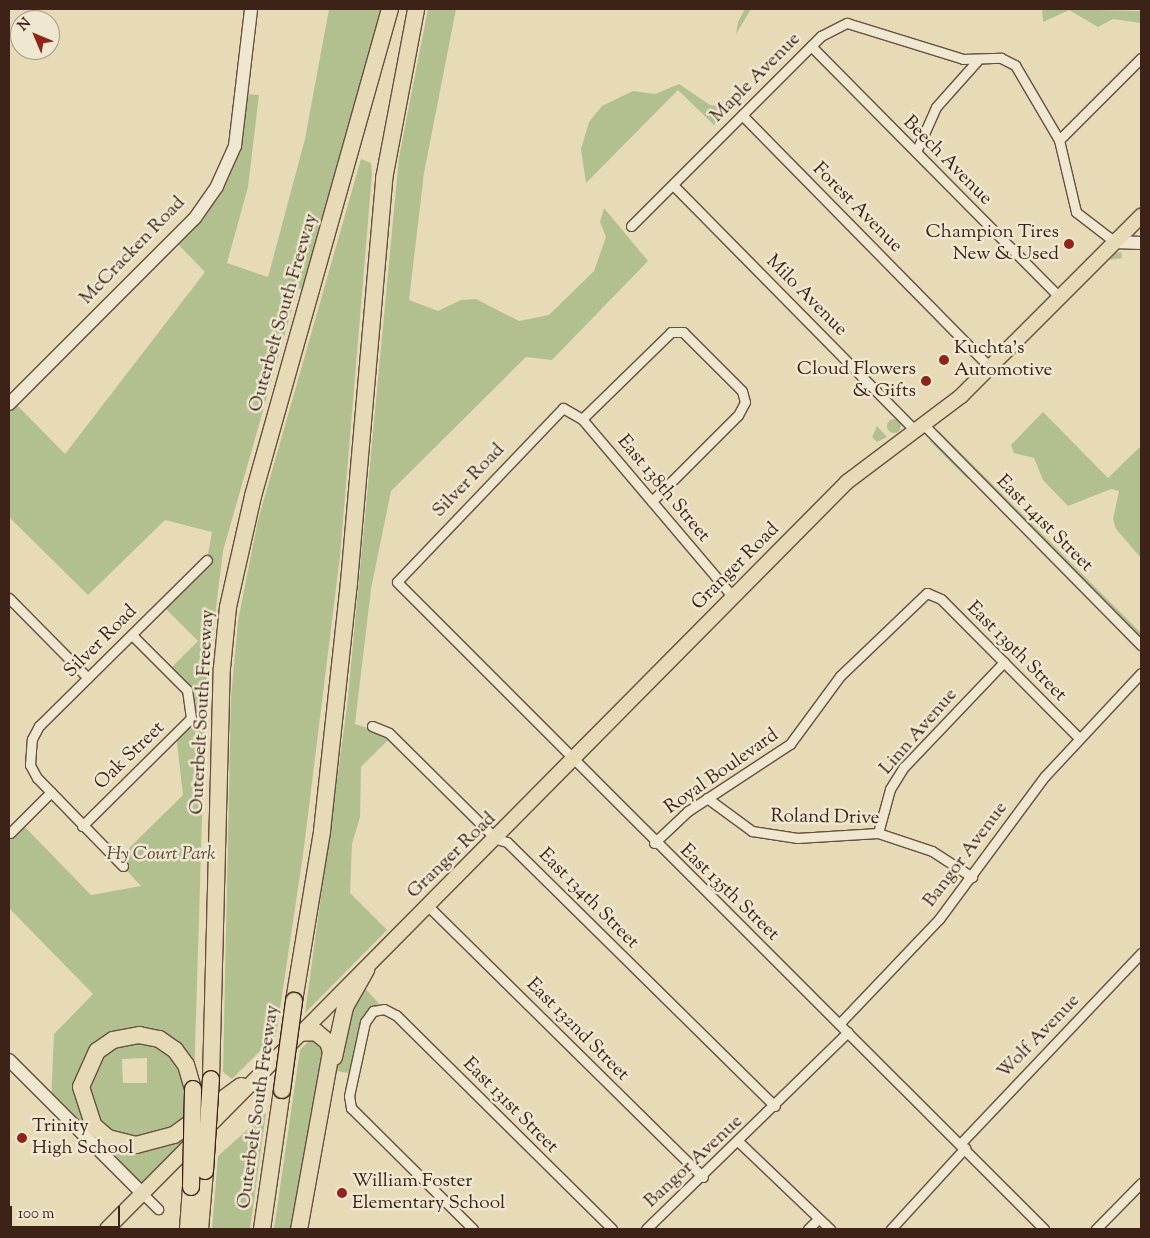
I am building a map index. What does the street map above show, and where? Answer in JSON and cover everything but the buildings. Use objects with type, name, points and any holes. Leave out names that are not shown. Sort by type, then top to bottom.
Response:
[{"type":"highway","name":"Outerbelt South Freeway","points":[[200,1229],[210,1079],[222,668],[228,607],[253,496],[390,9]]},
{"type":"highway","name":"Outerbelt South Freeway","points":[[262,1229],[294,1001],[322,831],[347,601],[384,179],[416,9]]},
{"type":"highway","points":[[299,1229],[345,1007],[366,970]]},
{"type":"highway","points":[[300,1032],[320,1034],[330,1047],[325,1099]]},
{"type":"highway","points":[[188,1229],[191,1187],[193,1089],[186,1065],[175,1050],[159,1040],[139,1035],[113,1040],[97,1051],[81,1087],[93,1125],[108,1138],[136,1146],[174,1135],[241,1086]]},
{"type":"main road","name":"Granger Road","points":[[153,1182],[241,1086],[366,970],[379,954],[573,762],[859,470],[920,428],[990,367],[1141,216]]},
{"type":"main road","name":"Granger Road","points":[[107,1229],[300,1032],[364,963],[379,954]]},
{"type":"street","name":"McCracken Road","points":[[9,404],[195,218],[217,186],[235,146],[251,9]]},
{"type":"street","name":"Maple Avenue","points":[[631,226],[810,46],[829,29],[847,23],[977,61],[1001,58],[1015,65],[1060,140],[1076,212],[1115,242]]},
{"type":"street","name":"Beech Avenue","points":[[810,46],[1060,298]]},
{"type":"street","points":[[1060,140],[1141,58]]},
{"type":"street","points":[[916,152],[936,107],[977,61]]},
{"type":"street","name":"Forest Avenue","points":[[742,115],[990,367]]},
{"type":"street","name":"Milo Avenue","points":[[673,185],[920,428]]},
{"type":"street","points":[[1115,242],[1141,243]]},
{"type":"street","points":[[582,419],[671,332],[683,332],[742,390],[745,402],[738,415],[652,501]]},
{"type":"street","name":"East 138th Street","points":[[563,408],[582,419],[733,597]]},
{"type":"street","name":"Silver Road","points":[[398,577],[563,408]]},
{"type":"street","name":"East 141st Street","points":[[920,428],[1141,645]]},
{"type":"street","name":"Silver Road","points":[[50,792],[30,765],[30,753],[39,726],[207,560]]},
{"type":"street","name":"East 135th Street","points":[[398,577],[401,589],[654,843],[848,1032],[1044,1229]]},
{"type":"street","name":"East 139th Street","points":[[927,593],[941,599],[1079,738]]},
{"type":"street","name":"Royal Boulevard","points":[[654,843],[708,798],[790,744],[840,676],[927,593]]},
{"type":"street","points":[[9,598],[88,678]]},
{"type":"street","name":"Oak Street","points":[[82,826],[191,718],[192,705],[187,690],[132,635]]},
{"type":"street","name":"Linn Avenue","points":[[878,833],[890,789],[904,767],[1004,662]]},
{"type":"street","name":"Bangor Avenue","points":[[839,1024],[907,956],[972,877],[1045,776],[1113,700],[1141,673]]},
{"type":"street","name":"East 134th Street","points":[[372,726],[388,733],[496,839],[507,842],[775,1106]]},
{"type":"street","points":[[10,833],[50,792],[123,866]]},
{"type":"street","name":"Roland Drive","points":[[708,798],[733,820],[771,836],[878,833],[932,851],[972,877]]},
{"type":"street","name":"East 132nd Street","points":[[428,906],[703,1176]]},
{"type":"street","name":"Wolf Avenue","points":[[890,1229],[962,1146],[1141,953]]},
{"type":"street","name":"East 131st Street","points":[[473,1229],[351,1108],[349,1096],[365,1022],[373,1011],[384,1009],[396,1015],[612,1229]]},
{"type":"street","name":"Bangor Avenue","points":[[646,1229],[739,1142],[848,1032]]},
{"type":"street","points":[[9,1060],[158,1209]]},
{"type":"street","points":[[739,1142],[830,1229]]},
{"type":"street","points":[[1096,1229],[1141,1183]]},
{"type":"street","points":[[808,1229],[818,1219]]},
{"type":"green space","name":"Hy Court Park","points":[[329,9],[390,9],[310,292],[298,288],[223,551],[206,690],[192,1147],[142,1193],[51,1102],[54,1034],[93,994],[9,908],[9,834],[20,822],[91,895],[141,886],[117,860],[183,795],[176,734],[191,718],[187,690],[168,671],[198,641],[162,605],[207,560],[212,532],[165,520],[88,595],[9,517],[9,404],[12,400],[65,454],[205,272],[173,239],[217,186],[244,94],[259,95],[248,187],[227,263],[268,277],[305,139]],"holes":[[[147,1058],[147,1083],[123,1083],[122,1059]]]},
{"type":"green space","points":[[428,9],[456,9],[424,173],[409,300],[438,311],[461,300],[476,299],[519,321],[549,315],[594,271],[606,237],[600,222],[604,208],[648,261],[552,360],[526,357],[391,491],[371,589],[355,724],[392,736],[361,767],[360,817],[352,844],[350,893],[387,930],[305,1013],[347,707],[399,157]]},
{"type":"green space","points":[[745,9],[751,9],[736,34],[738,22]]},
{"type":"green space","points":[[1042,9],[1141,11],[1141,23],[1113,19],[1098,27],[1069,10],[1043,22]]},
{"type":"green space","points":[[747,82],[752,87],[714,125],[678,90],[586,183],[581,149],[589,122],[602,106],[633,91],[655,94],[679,84],[710,105],[719,106]]},
{"type":"green space","points":[[361,159],[371,163],[372,174],[340,556],[303,855],[276,1035],[232,1079],[223,1072],[231,698],[238,621],[258,520]]},
{"type":"green space","points":[[1121,252],[1122,258],[1086,264],[1085,258]]},
{"type":"green space","points":[[1043,412],[1108,478],[1141,446],[1141,558],[1116,529],[1113,519],[1119,491],[1111,489],[1068,506],[1043,480],[1034,458],[1014,453],[1011,445]]},
{"type":"green space","points":[[894,419],[899,421],[901,426],[899,431],[894,433],[889,431],[887,426],[889,421]]},
{"type":"green space","points":[[877,426],[887,437],[877,442],[872,437]]},
{"type":"green space","points":[[938,430],[1141,633],[1140,636],[936,432]]},
{"type":"green space","points":[[932,439],[970,477],[968,479],[930,441]]},
{"type":"green space","points":[[362,985],[384,1009],[368,1016],[354,1074],[331,1070],[342,1018]]},
{"type":"green space","points":[[314,1036],[327,1050],[295,1229],[274,1229],[300,1050]]},
{"type":"green space","points":[[266,1113],[250,1229],[212,1229],[218,1156]]},
{"type":"place","name":"Champion Tires New & Used","points":[[1069,244]]},
{"type":"place","name":"Kuchta’s Automotive","points":[[944,360]]},
{"type":"place","name":"Cloud Flowers & Gifts","points":[[926,381]]},
{"type":"place","name":"Trinity High School","points":[[22,1138]]},
{"type":"place","name":"William Foster Elementary School","points":[[342,1193]]}]
